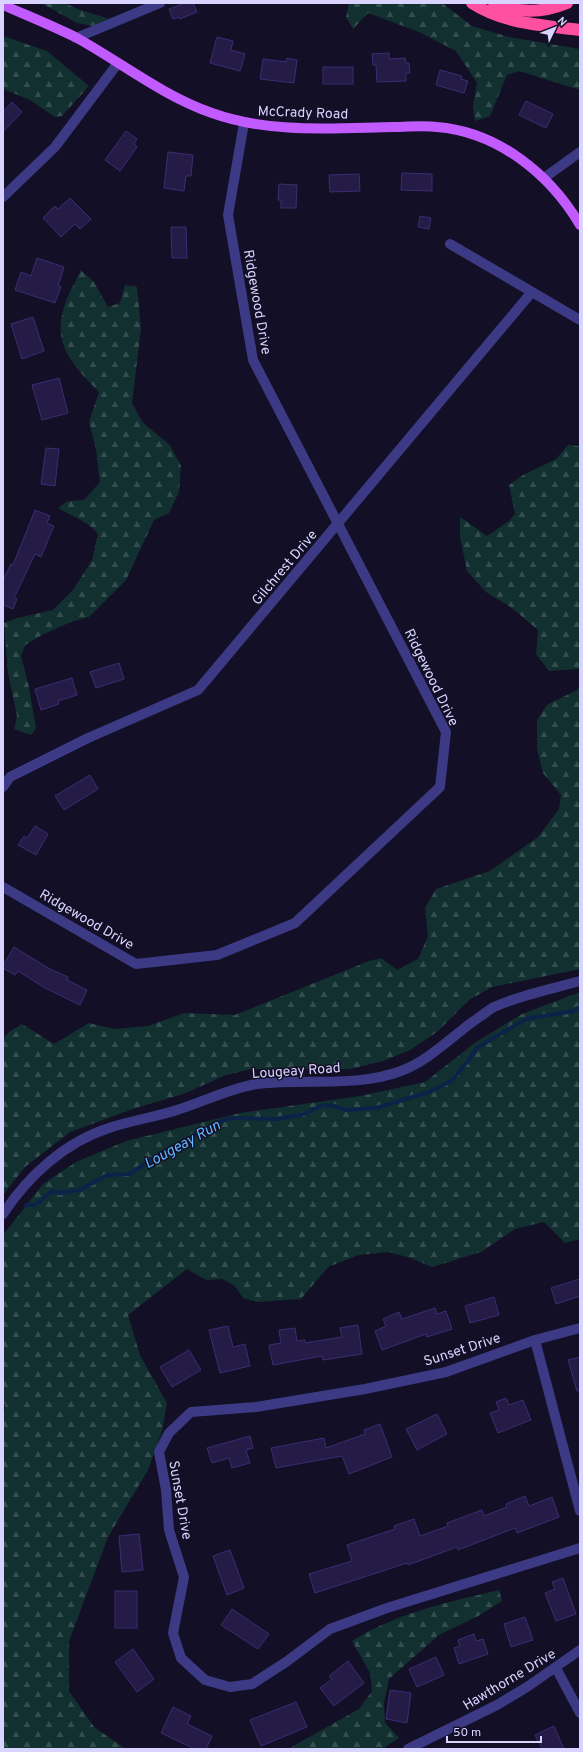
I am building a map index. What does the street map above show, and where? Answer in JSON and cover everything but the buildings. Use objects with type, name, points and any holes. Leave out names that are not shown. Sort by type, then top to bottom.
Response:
[{"type":"highway","points":[[472,3],[505,19],[580,30]]},
{"type":"highway","points":[[494,3],[509,9],[527,12],[547,10],[568,3]]},
{"type":"main road","name":"McCrady Road","points":[[3,5],[76,38],[185,102],[212,113],[244,123],[276,128],[437,127],[464,132],[495,143],[521,158],[544,178],[575,216],[580,225]]},
{"type":"street","points":[[76,38],[160,3]]},
{"type":"street","points":[[3,196],[55,147],[118,64]]},
{"type":"street","name":"Ridgewood Drive","points":[[3,887],[136,964],[217,955],[295,923],[440,787],[446,732],[253,360],[228,215],[244,123]]},
{"type":"street","points":[[544,178],[580,152]]},
{"type":"street","points":[[450,244],[580,320]]},
{"type":"street","name":"Gilchrest Drive","points":[[3,787],[10,777],[88,738],[198,690],[532,293]]},
{"type":"street","name":"Lougeay Road","points":[[3,1214],[19,1192],[53,1158],[80,1140],[101,1131],[120,1124],[168,1113],[220,1095],[256,1085],[350,1081],[378,1078],[402,1071],[425,1059],[464,1028],[493,1008],[516,999],[580,981]]},
{"type":"street","name":"Sunset Drive","points":[[580,1328],[535,1340],[446,1372],[372,1387],[256,1407],[191,1412],[169,1433],[159,1452],[166,1490],[169,1530],[184,1577],[173,1633],[181,1658],[205,1680],[230,1687],[252,1684],[286,1662],[330,1629],[402,1603],[580,1548]]},
{"type":"street","points":[[535,1340],[580,1511]]},
{"type":"street","name":"Hawthorne Drive","points":[[408,1749],[421,1746],[498,1705],[556,1668],[580,1650]]},
{"type":"street","points":[[556,1668],[580,1713]]},
{"type":"green space","points":[[41,3],[64,3],[109,19],[93,26],[77,23]]},
{"type":"green space","points":[[349,3],[442,3],[472,26],[509,37],[580,49],[580,90],[519,71],[507,75],[490,116],[475,121],[473,107],[477,83],[456,51],[419,32],[368,13],[353,29],[346,17]]},
{"type":"green space","points":[[3,36],[47,51],[89,86],[62,116],[55,117],[30,100],[3,89]]},
{"type":"green space","points":[[81,270],[94,282],[108,307],[120,303],[125,285],[137,287],[141,328],[132,403],[143,423],[170,445],[181,466],[179,492],[169,513],[154,520],[126,580],[89,617],[71,622],[44,634],[25,645],[21,656],[29,687],[36,728],[31,735],[14,729],[17,716],[8,673],[4,623],[17,618],[53,610],[73,590],[92,560],[98,534],[85,522],[58,508],[68,501],[84,500],[100,482],[96,449],[89,422],[99,392],[73,363],[67,353],[61,331],[61,318],[65,304]]},
{"type":"green space","points":[[568,445],[580,446],[580,670],[549,671],[536,654],[538,630],[512,608],[486,592],[467,571],[460,537],[460,517],[487,536],[509,521],[515,514],[509,485],[523,475],[556,459]]},
{"type":"green space","points":[[580,686],[580,969],[492,987],[469,1000],[437,1032],[410,1050],[383,1061],[350,1069],[251,1069],[226,1075],[186,1093],[133,1109],[70,1132],[25,1167],[3,1195],[3,1038],[9,1032],[22,1024],[54,1044],[89,1023],[114,1029],[148,1026],[184,1013],[235,1015],[369,961],[381,958],[397,970],[418,959],[428,936],[425,908],[436,889],[490,871],[538,837],[559,809],[561,795],[543,773],[537,749],[537,720],[547,705],[577,690]]},
{"type":"green space","points":[[580,992],[580,1239],[565,1243],[544,1222],[515,1229],[481,1252],[432,1267],[411,1258],[388,1252],[359,1255],[328,1267],[301,1299],[257,1302],[243,1298],[235,1286],[222,1279],[206,1280],[187,1269],[128,1315],[140,1355],[167,1403],[162,1431],[148,1470],[108,1537],[69,1641],[69,1691],[94,1727],[126,1749],[3,1749],[3,1421],[5,1407],[3,1397],[3,1235],[43,1184],[76,1162],[126,1141],[240,1113],[360,1096],[425,1082],[476,1042],[522,1014]]},
{"type":"green space","points":[[499,1590],[502,1601],[480,1615],[439,1635],[389,1679],[384,1703],[385,1723],[399,1738],[382,1749],[288,1749],[359,1709],[372,1691],[370,1673],[352,1641],[369,1631],[405,1616],[442,1604]]},
{"type":"waterway","name":"Lougeay Run","points":[[26,1205],[35,1205],[52,1191],[60,1193],[80,1190],[107,1175],[130,1174],[153,1158],[220,1121],[233,1118],[275,1119],[301,1115],[323,1105],[334,1106],[347,1110],[376,1108],[429,1092],[451,1081],[478,1047],[526,1019],[573,1011],[580,1007]]}]
